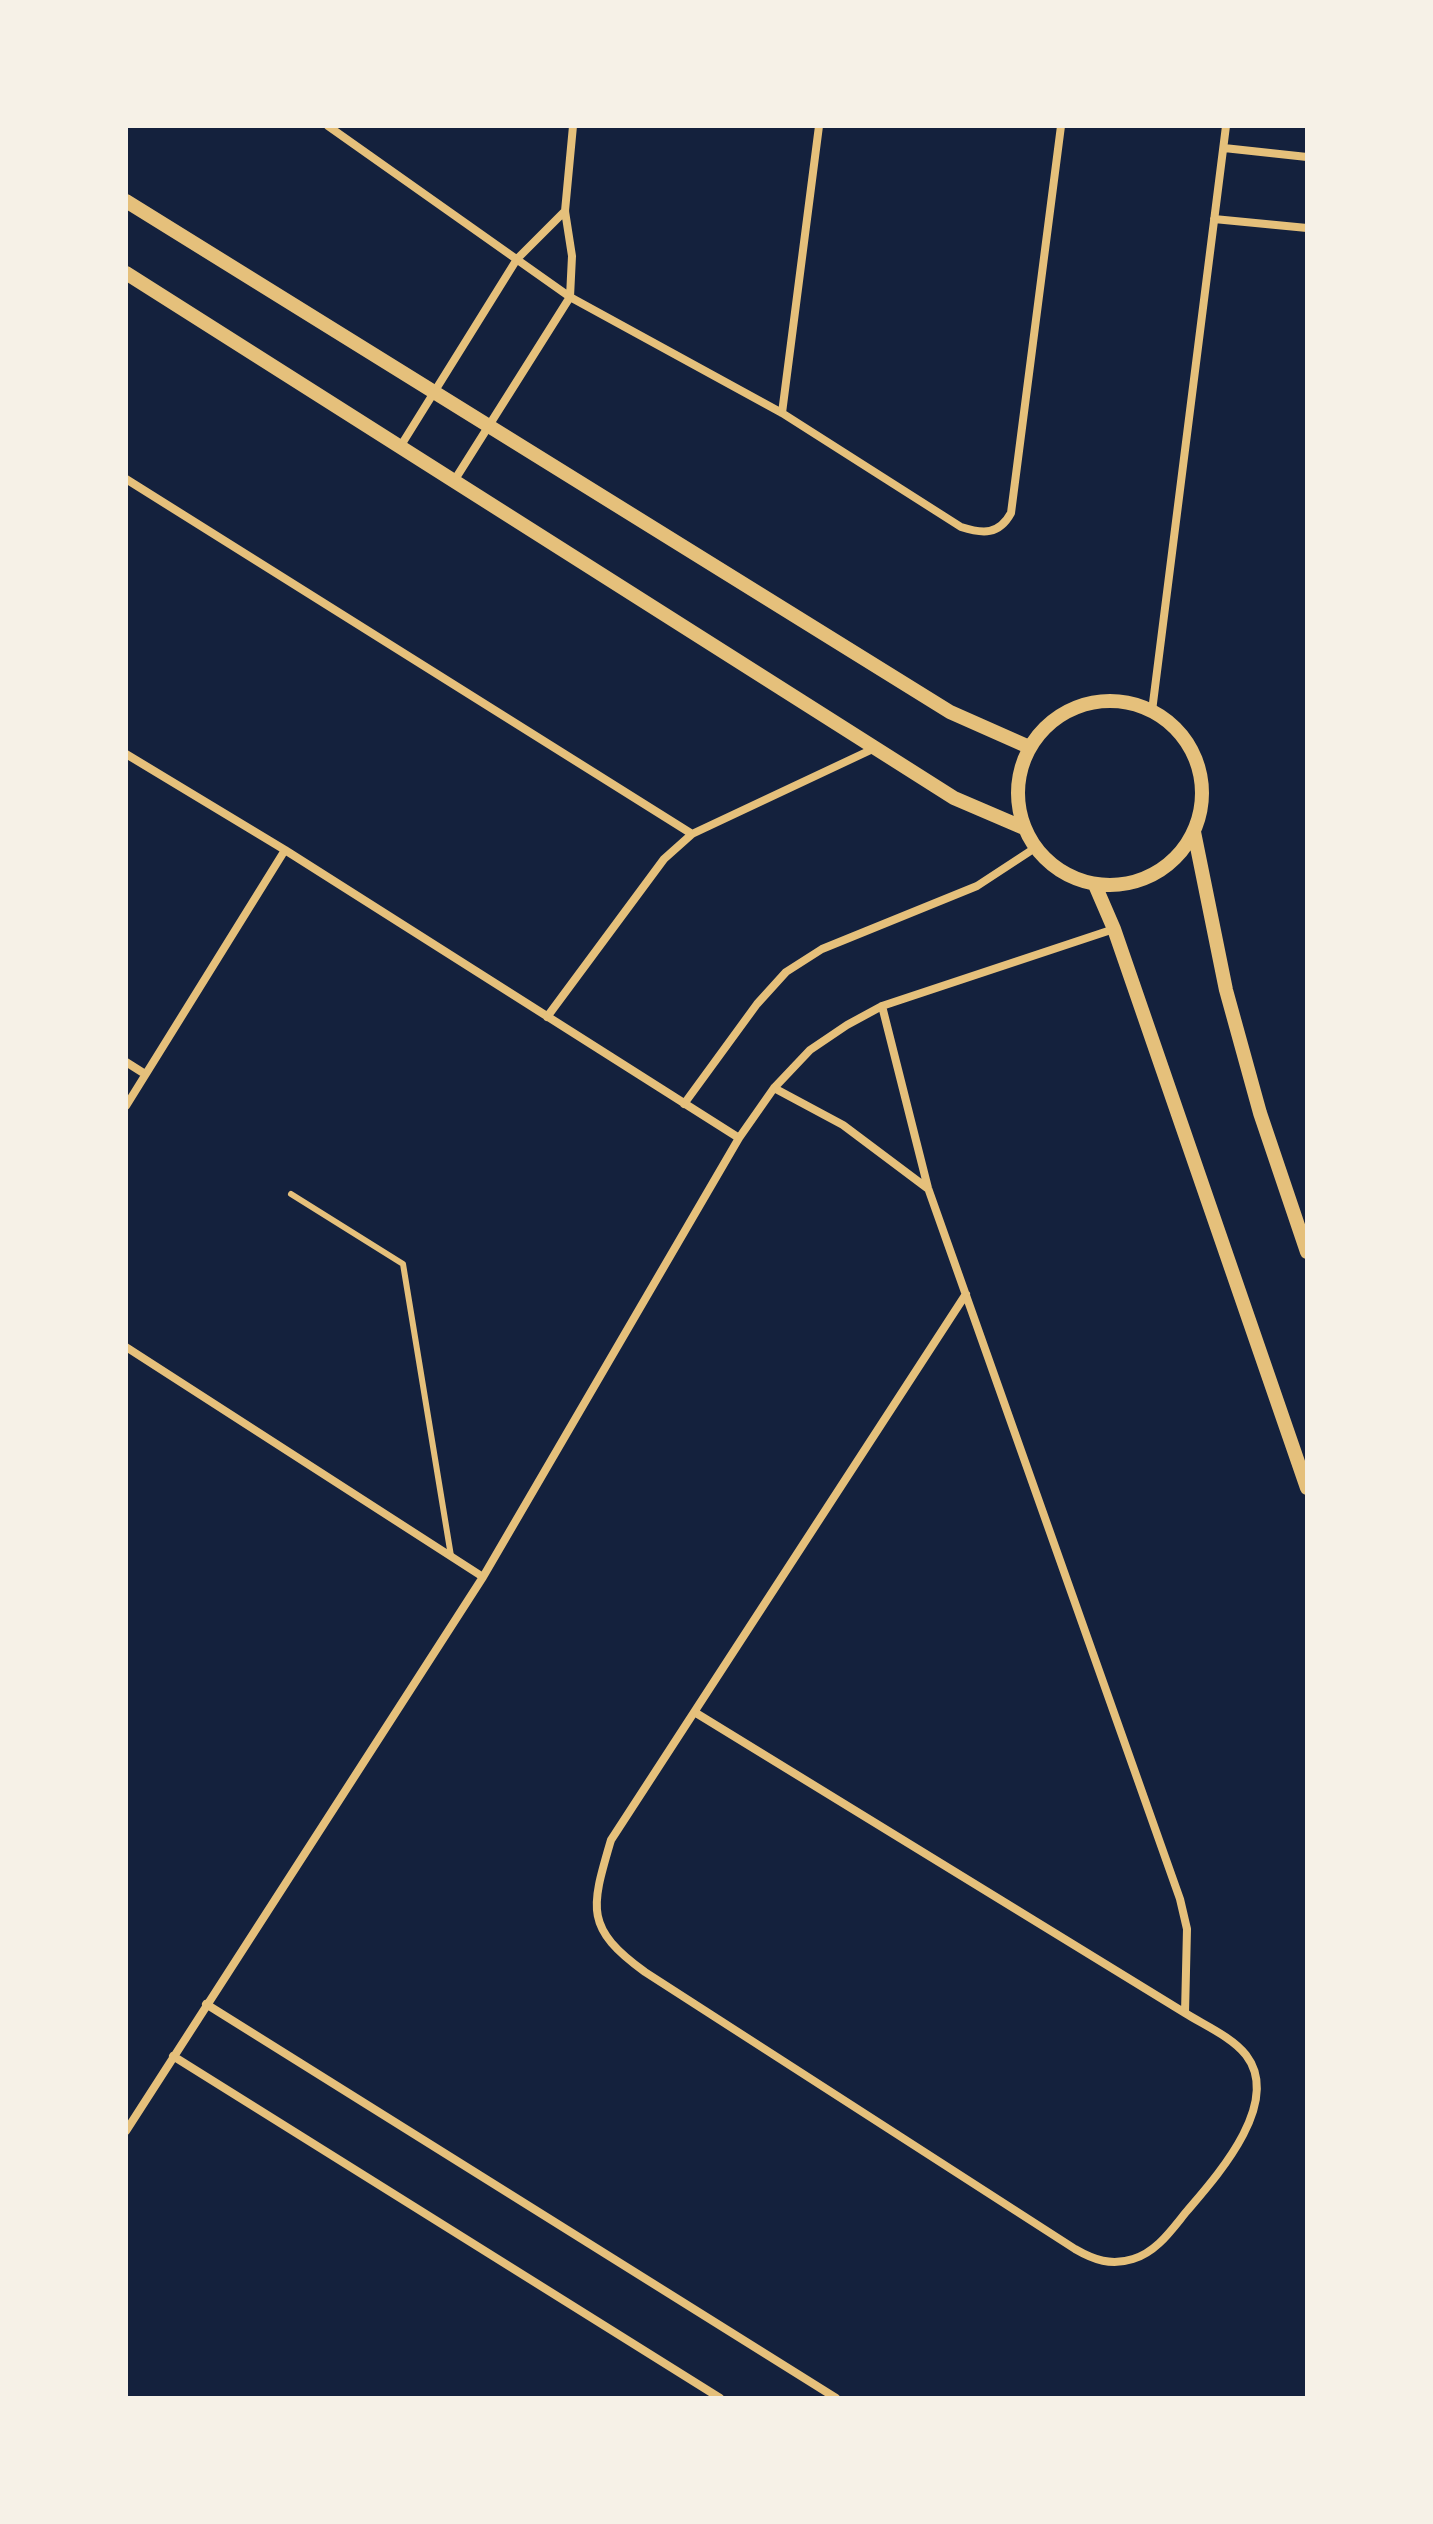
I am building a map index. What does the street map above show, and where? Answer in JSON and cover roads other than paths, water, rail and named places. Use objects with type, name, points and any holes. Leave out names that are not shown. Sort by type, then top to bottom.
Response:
[{"type":"street","points":[[328,126],[570,297],[782,413],[961,527],[977,533],[995,531],[1004,525],[1011,513],[1061,126]]},
{"type":"street","points":[[454,481],[570,297],[572,256],[565,211],[573,126]]},
{"type":"street","points":[[782,413],[819,126]]},
{"type":"street","points":[[1152,711],[1226,126]]},
{"type":"street","points":[[1224,148],[1307,157]]},
{"type":"street","points":[[126,201],[950,712],[1029,747]]},
{"type":"street","points":[[400,447],[517,259],[565,211]]},
{"type":"street","points":[[1214,219],[1307,228]]},
{"type":"street","points":[[126,273],[954,798],[1024,828]]},
{"type":"street","points":[[126,479],[692,834]]},
{"type":"street","points":[[1107,700],[1130,702],[1152,711],[1172,724],[1187,741],[1197,763],[1202,798],[1194,832],[1181,853],[1163,869],[1143,880],[1119,886],[1095,885],[1062,872],[1035,848],[1024,828],[1018,804],[1018,780],[1029,747],[1044,728],[1084,704],[1107,700]]},
{"type":"street","points":[[547,1017],[664,859],[692,834],[876,748]]},
{"type":"street","points":[[126,754],[285,850],[739,1138]]},
{"type":"street","points":[[1194,832],[1226,990],[1260,1113],[1307,1252]]},
{"type":"street","points":[[684,1104],[757,1004],[786,972],[822,949],[977,886],[1035,848]]},
{"type":"street","points":[[126,1106],[285,850]]},
{"type":"street","points":[[1095,885],[1114,929],[1307,1488]]},
{"type":"street","points":[[126,2131],[483,1577],[739,1138],[774,1088],[810,1050],[882,1006],[1114,929]]},
{"type":"street","points":[[882,1006],[928,1188],[1180,1899],[1188,1951],[1185,2013]]},
{"type":"street","points":[[126,1062],[145,1074]]},
{"type":"street","points":[[774,1088],[843,1125],[928,1188]]},
{"type":"street","points":[[696,1713],[1185,2013],[1246,2055],[1254,2072],[1254,2103],[1247,2130],[1223,2169],[1158,2245],[1137,2258],[1096,2260],[612,1948],[600,1926],[596,1905],[611,1840],[966,1294]]},
{"type":"street","points":[[126,1347],[483,1577]]},
{"type":"street","points":[[206,2004],[836,2398]]},
{"type":"street","points":[[173,2056],[720,2398]]},
{"type":"lane","points":[[291,1194],[403,1264],[451,1556]]}]
